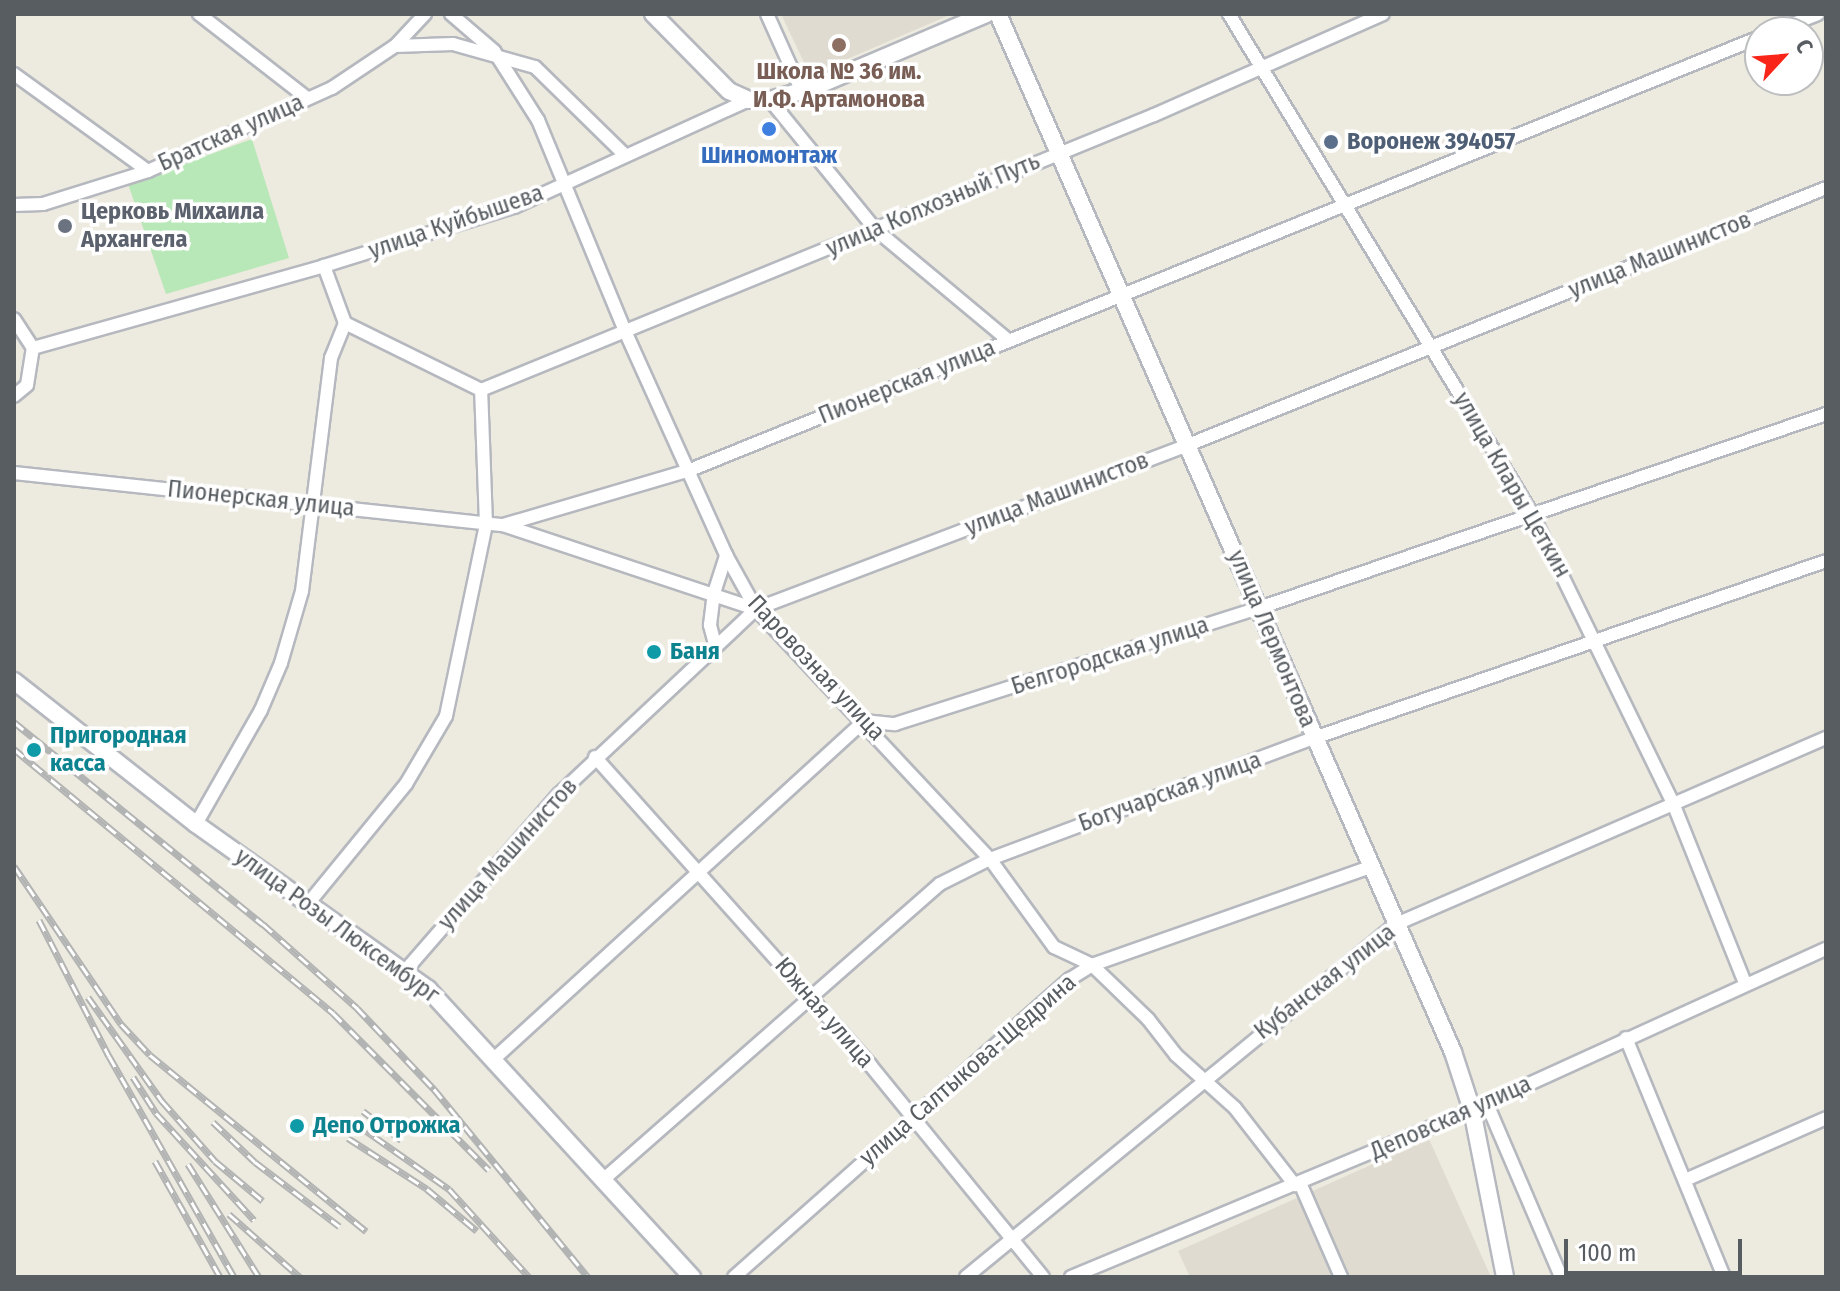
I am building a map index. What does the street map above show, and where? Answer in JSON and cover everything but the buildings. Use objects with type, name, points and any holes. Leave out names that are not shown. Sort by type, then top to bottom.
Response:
[{"type":"street","points":[[199,14],[307,98]]},
{"type":"street","name":"Братская улица","points":[[14,205],[43,204],[148,171],[307,98],[395,46],[425,14]]},
{"type":"street","name":"Паровозная улица","points":[[451,14],[494,51],[538,120],[625,331],[726,555],[756,609],[892,750],[990,859],[1054,947],[1092,965],[1148,1019],[1176,1055],[1206,1078],[1297,1184],[1341,1277]]},
{"type":"street","points":[[653,14],[724,87],[749,100]]},
{"type":"street","points":[[767,14],[802,92]]},
{"type":"street","name":"улица Куйбышева","points":[[33,348],[324,266],[514,207],[721,109],[749,100],[770,100],[802,92],[986,14]]},
{"type":"street","name":"улица Лермонтова","points":[[998,14],[1370,867],[1480,1107],[1505,1277]]},
{"type":"street","name":"улица Клары Цеткин","points":[[1229,14],[1348,204],[1532,514],[1598,639],[1673,803],[1745,983]]},
{"type":"street","name":"улица Колхозный Путь","points":[[481,390],[876,230],[1383,14]]},
{"type":"street","name":"Пионерская улица","points":[[14,473],[503,525],[690,470],[1744,43]]},
{"type":"street","points":[[395,46],[453,44],[494,51],[535,67],[625,155]]},
{"type":"street","points":[[14,74],[148,171]]},
{"type":"street","points":[[721,109],[724,87]]},
{"type":"street","points":[[770,100],[876,230],[1009,341]]},
{"type":"street","name":"улица Машинистов","points":[[405,971],[595,757],[756,609],[1188,445],[1826,188]]},
{"type":"street","points":[[196,824],[261,710],[281,663],[302,591],[331,358],[345,323],[324,266]]},
{"type":"street","points":[[14,319],[33,348],[27,385],[14,396]]},
{"type":"street","points":[[307,905],[406,784],[446,716],[486,524],[481,390],[345,323]]},
{"type":"street","name":"Белгородская улица","points":[[864,721],[895,724],[1259,608],[1826,414]]},
{"type":"street","points":[[503,525],[756,609]]},
{"type":"street","points":[[715,644],[710,625],[714,593],[726,555]]},
{"type":"street","name":"Богучарская улица","points":[[604,1179],[940,884],[990,859],[1314,738],[1826,561]]},
{"type":"street","name":"улица Розы Люксембург","points":[[14,681],[196,824],[405,971],[495,1058],[692,1277]]},
{"type":"street","points":[[495,1058],[701,874],[864,721]]},
{"type":"street","points":[[892,750],[895,724]]},
{"type":"street","name":"Кубанская улица","points":[[966,1277],[1396,924],[1826,738]]},
{"type":"street","name":"Южная улица","points":[[595,757],[810,999],[1014,1236],[1043,1277]]},
{"type":"street","name":"улица Салтыкова-Щедрина","points":[[734,1277],[911,1119],[1092,965],[1370,867]]},
{"type":"street","name":"Деповская улица","points":[[1071,1277],[1480,1107],[1745,983],[1826,949]]},
{"type":"street","points":[[1626,1038],[1724,1277]]},
{"type":"street","points":[[1480,1107],[1561,1277]]},
{"type":"street","points":[[1685,1180],[1826,1118]]},
{"type":"shaded area","name":"Школа № 36 им. И.Ф. Артамонова","points":[[781,14],[952,14],[810,75]]},
{"type":"shaded area","points":[[1429,1139],[1491,1277],[1190,1277],[1178,1251]]},
{"type":"green space","points":[[252,139],[289,258],[166,294],[128,184]]},
{"type":"railway","points":[[14,722],[263,924],[357,1008],[434,1089],[588,1277]]},
{"type":"railway","points":[[14,749],[333,1013],[489,1170]]},
{"type":"railway","points":[[14,866],[121,1024],[150,1055],[366,1231]]},
{"type":"railway","points":[[39,920],[109,1056],[234,1277]]},
{"type":"railway","points":[[88,997],[162,1101],[215,1161],[263,1201]]},
{"type":"railway","points":[[133,1077],[156,1113],[254,1220]]},
{"type":"railway","points":[[363,1111],[401,1140]]},
{"type":"railway","points":[[213,1122],[255,1162],[339,1226]]},
{"type":"railway","points":[[355,1123],[449,1189],[529,1277]]},
{"type":"railway","points":[[348,1138],[427,1189],[477,1231]]},
{"type":"railway","points":[[155,1161],[220,1277]]},
{"type":"railway","points":[[188,1164],[259,1277]]},
{"type":"railway","points":[[229,1214],[300,1277]]},
{"type":"place","name":"Школа № 36 им. И.Ф. Артамонова","points":[[839,45]]},
{"type":"place","name":"Шиномонтаж","points":[[769,129]]},
{"type":"place","name":"Воронеж 394057","points":[[1331,142]]},
{"type":"place","name":"Церковь Михаила Архангела","points":[[65,226]]},
{"type":"place","name":"Баня","points":[[654,652]]},
{"type":"place","name":"Пригородная касса","points":[[34,750]]},
{"type":"place","name":"Депо Отрожка","points":[[297,1126]]}]
